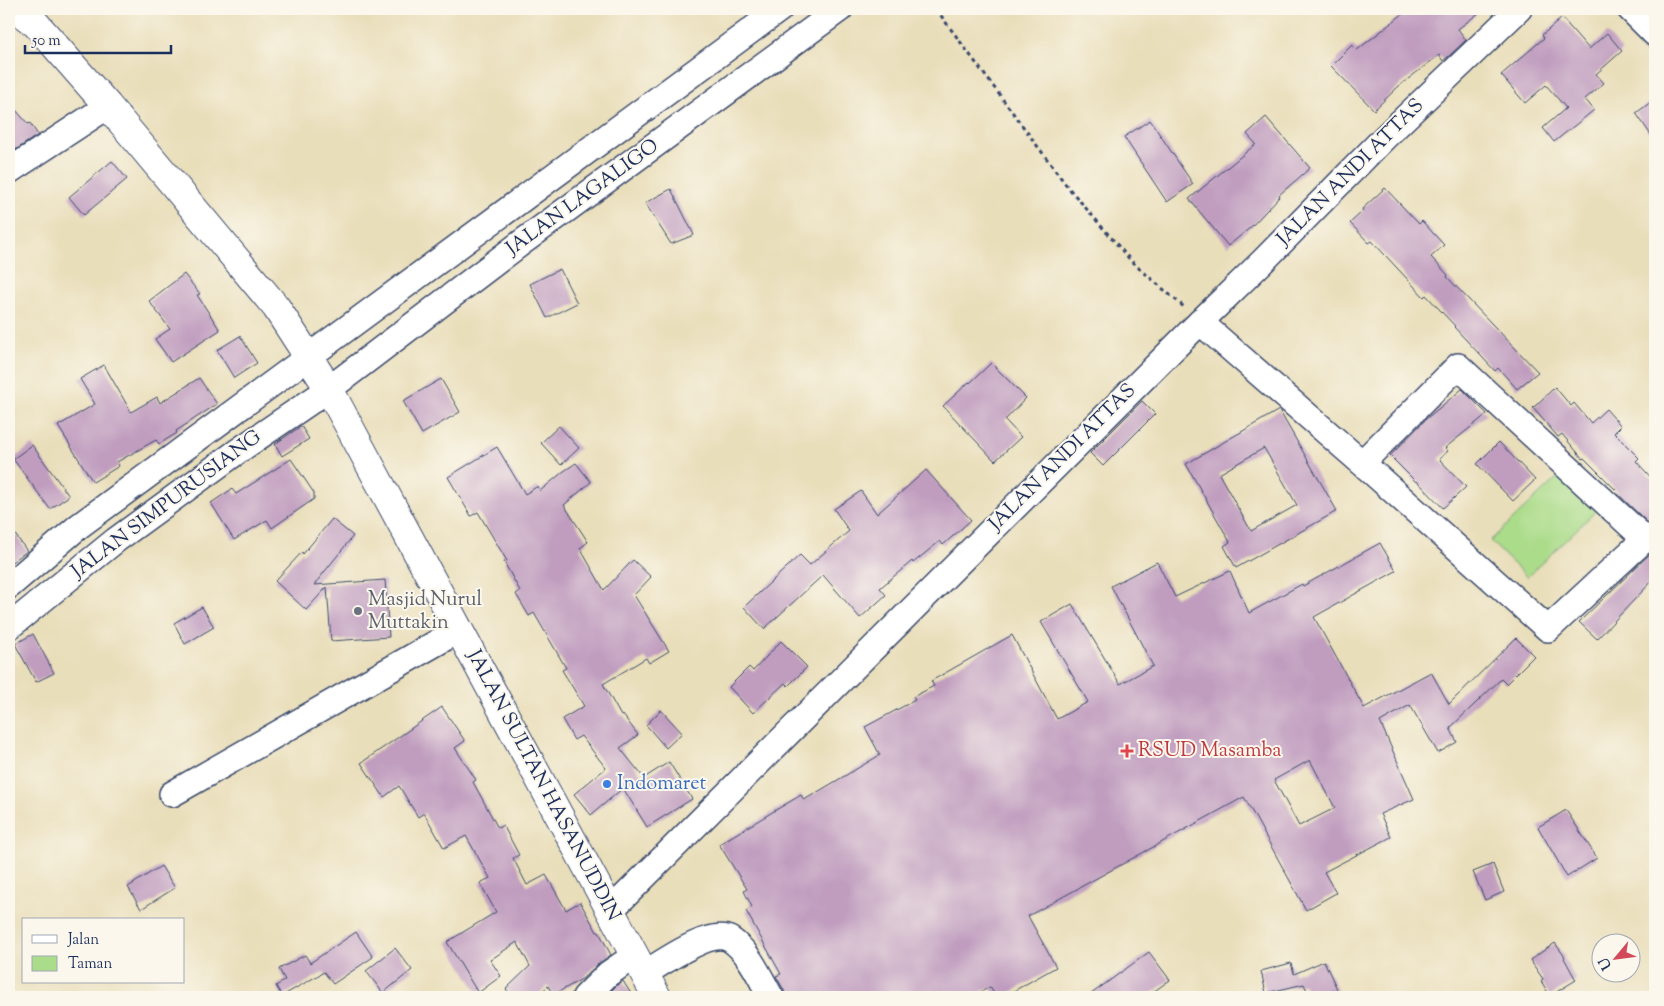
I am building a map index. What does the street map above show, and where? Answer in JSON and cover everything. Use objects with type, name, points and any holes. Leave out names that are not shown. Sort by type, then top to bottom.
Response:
[{"type":"highway","name":"JALAN SULTAN HASANUDDIN","points":[[16,9],[36,24],[108,106],[276,307],[309,356],[329,389],[657,997]]},
{"type":"street","name":"JALAN LAGALIGO","points":[[309,356],[780,9]]},
{"type":"street","name":"JALAN LAGALIGO","points":[[329,389],[521,243],[840,9]]},
{"type":"street","name":"JALAN ANDI ATTAS","points":[[611,910],[1262,262],[1385,137],[1519,9]]},
{"type":"street","points":[[1630,9],[1655,34]]},
{"type":"street","points":[[9,170],[108,106]]},
{"type":"street","points":[[1200,322],[1362,462],[1548,630],[1645,539],[1458,366],[1362,462]]},
{"type":"street","name":"JALAN SIMPURUSIANG","points":[[9,586],[79,526],[309,356]]},
{"type":"street","name":"JALAN SIMPURUSIANG","points":[[9,626],[139,524],[238,451],[329,389]]},
{"type":"street","points":[[172,794],[459,630]]},
{"type":"street","points":[[585,997],[608,974],[714,938],[730,939],[745,954],[771,997]]},
{"type":"path","points":[[936,9],[1073,193],[1132,262],[1200,322]]},
{"type":"green space","points":[[1562,473],[1597,510],[1527,577],[1490,541]]},
{"type":"building","points":[[1409,9],[1484,9],[1458,29],[1466,40],[1449,56],[1443,61],[1439,55],[1399,86],[1374,110],[1331,66],[1352,45],[1357,50]]},
{"type":"building","points":[[1562,18],[1589,49],[1607,33],[1622,51],[1596,74],[1604,83],[1585,99],[1594,110],[1554,142],[1543,128],[1566,108],[1546,85],[1525,103],[1501,75],[1544,38],[1542,35]]},
{"type":"building","points":[[1655,99],[1655,141],[1636,113]]},
{"type":"building","points":[[9,102],[28,124],[30,123],[38,135],[9,154]]},
{"type":"building","points":[[1266,117],[1310,168],[1279,195],[1251,227],[1228,246],[1189,199],[1256,144],[1247,134]]},
{"type":"building","points":[[1150,120],[1193,184],[1167,202],[1124,137]]},
{"type":"building","points":[[112,161],[127,179],[84,215],[69,197]]},
{"type":"building","points":[[1385,188],[1419,224],[1422,221],[1444,245],[1431,257],[1448,275],[1447,277],[1538,372],[1517,389],[1498,368],[1495,371],[1426,295],[1424,297],[1372,241],[1369,243],[1350,223]]},
{"type":"building","points":[[671,189],[694,235],[671,244],[645,203]]},
{"type":"building","points":[[560,269],[577,303],[547,318],[530,284]]},
{"type":"building","points":[[184,274],[200,294],[197,295],[220,330],[171,362],[155,339],[170,329],[149,301]]},
{"type":"building","points":[[240,336],[257,363],[234,378],[217,350]]},
{"type":"building","points":[[991,363],[1026,398],[1005,420],[1021,437],[995,461],[943,406]]},
{"type":"building","points":[[104,365],[131,412],[157,397],[160,403],[199,378],[217,404],[159,444],[156,440],[117,462],[119,466],[93,482],[58,426],[95,404],[80,379]]},
{"type":"building","points":[[441,379],[460,412],[422,434],[403,401]]},
{"type":"building","points":[[1555,387],[1571,406],[1574,403],[1591,423],[1606,409],[1621,426],[1614,433],[1639,458],[1636,461],[1655,482],[1655,515],[1648,523],[1583,459],[1562,434],[1558,437],[1533,408]]},
{"type":"building","points":[[1462,389],[1487,414],[1445,448],[1448,451],[1439,459],[1466,487],[1443,508],[1390,456],[1426,419]]},
{"type":"building","points":[[1142,401],[1155,414],[1103,466],[1090,453]]},
{"type":"building","points":[[1279,410],[1337,511],[1236,568],[1224,546],[1230,542],[1186,464]],"holes":[[[1264,448],[1297,505],[1251,531],[1219,474]]]},
{"type":"building","points":[[301,426],[309,439],[282,456],[275,444]]},
{"type":"building","points":[[559,426],[579,448],[561,465],[541,443]]},
{"type":"building","points":[[1499,442],[1535,480],[1513,501],[1477,464]]},
{"type":"building","points":[[32,445],[69,496],[50,509],[13,459]]},
{"type":"building","points":[[497,447],[525,494],[538,486],[540,491],[576,463],[591,482],[564,505],[588,542],[580,548],[604,590],[633,560],[651,577],[634,595],[669,651],[649,663],[646,658],[603,684],[621,716],[623,715],[638,735],[620,748],[644,778],[669,762],[692,799],[647,827],[623,788],[591,815],[574,794],[606,768],[581,736],[574,740],[562,719],[584,706],[562,670],[566,668],[534,613],[529,616],[516,594],[520,591],[504,562],[507,561],[478,512],[471,516],[448,477]]},
{"type":"building","points":[[291,459],[314,493],[314,499],[272,528],[267,520],[234,540],[211,503],[232,489],[236,494]]},
{"type":"building","points":[[926,470],[971,520],[943,545],[940,541],[913,563],[912,561],[880,588],[886,595],[860,618],[823,575],[764,629],[744,607],[800,555],[810,565],[849,531],[834,509],[861,491],[877,514]]},
{"type":"building","points":[[332,519],[353,536],[314,585],[385,580],[389,637],[331,641],[327,587],[306,610],[275,581],[302,552],[303,554]]},
{"type":"building","points":[[9,526],[27,551],[9,564]]},
{"type":"building","points":[[1380,543],[1396,571],[1314,617],[1364,708],[1431,672],[1449,704],[1516,638],[1534,656],[1506,684],[1501,679],[1450,728],[1457,742],[1438,753],[1410,705],[1380,722],[1414,799],[1380,814],[1391,837],[1324,872],[1336,893],[1306,910],[1244,797],[1028,916],[1056,967],[1003,997],[996,997],[990,987],[971,997],[785,997],[784,990],[776,976],[781,974],[746,911],[752,907],[744,891],[747,889],[719,844],[801,795],[804,800],[880,755],[865,727],[915,700],[913,697],[934,686],[931,681],[1012,635],[1057,719],[1088,702],[1041,622],[1072,604],[1120,684],[1153,666],[1111,586],[1157,562],[1175,597],[1230,571],[1249,613],[1302,584],[1303,586]],"holes":[[[1310,760],[1335,808],[1299,826],[1274,780]]]},
{"type":"building","points":[[1655,549],[1655,578],[1597,639],[1579,622]]},
{"type":"building","points":[[202,607],[214,627],[185,644],[174,623]]},
{"type":"building","points":[[33,634],[54,673],[36,682],[15,644]]},
{"type":"building","points":[[781,641],[807,667],[788,686],[785,683],[753,713],[729,687],[749,667],[753,671]]},
{"type":"building","points":[[442,707],[465,741],[455,748],[476,780],[473,782],[498,828],[503,825],[519,855],[513,858],[527,885],[546,875],[566,910],[580,902],[611,955],[582,979],[553,995],[548,986],[536,997],[513,997],[506,989],[530,966],[517,942],[490,960],[501,976],[478,993],[447,942],[496,912],[480,883],[490,878],[466,836],[444,848],[424,813],[418,817],[399,786],[384,797],[361,763]]},
{"type":"building","points":[[661,710],[682,733],[666,748],[646,725]]},
{"type":"building","points":[[1566,810],[1597,858],[1567,877],[1538,827]]},
{"type":"building","points":[[1493,864],[1504,892],[1485,900],[1473,872]]},
{"type":"building","points":[[161,866],[175,888],[141,909],[128,887]]},
{"type":"building","points":[[356,932],[373,957],[333,984],[324,972],[282,996],[276,986],[285,980],[279,969],[305,955],[310,963]]},
{"type":"building","points":[[1555,943],[1565,957],[1576,980],[1550,996],[1541,981],[1543,979],[1530,960]]},
{"type":"building","points":[[395,948],[412,970],[383,993],[366,971]]},
{"type":"building","points":[[1149,952],[1170,980],[1146,997],[1087,997]]},
{"type":"building","points":[[1324,961],[1337,989],[1319,997],[1310,997],[1304,984],[1266,993],[1261,971],[1291,963],[1294,974]]},
{"type":"building","points":[[623,981],[633,997],[605,997],[617,985]]},
{"type":"place","name":"Masjid Nurul Muttakin","points":[[358,611]]},
{"type":"place","name":"RSUD Masamba","points":[[1127,751]]},
{"type":"place","name":"Indomaret","points":[[607,784]]}]
